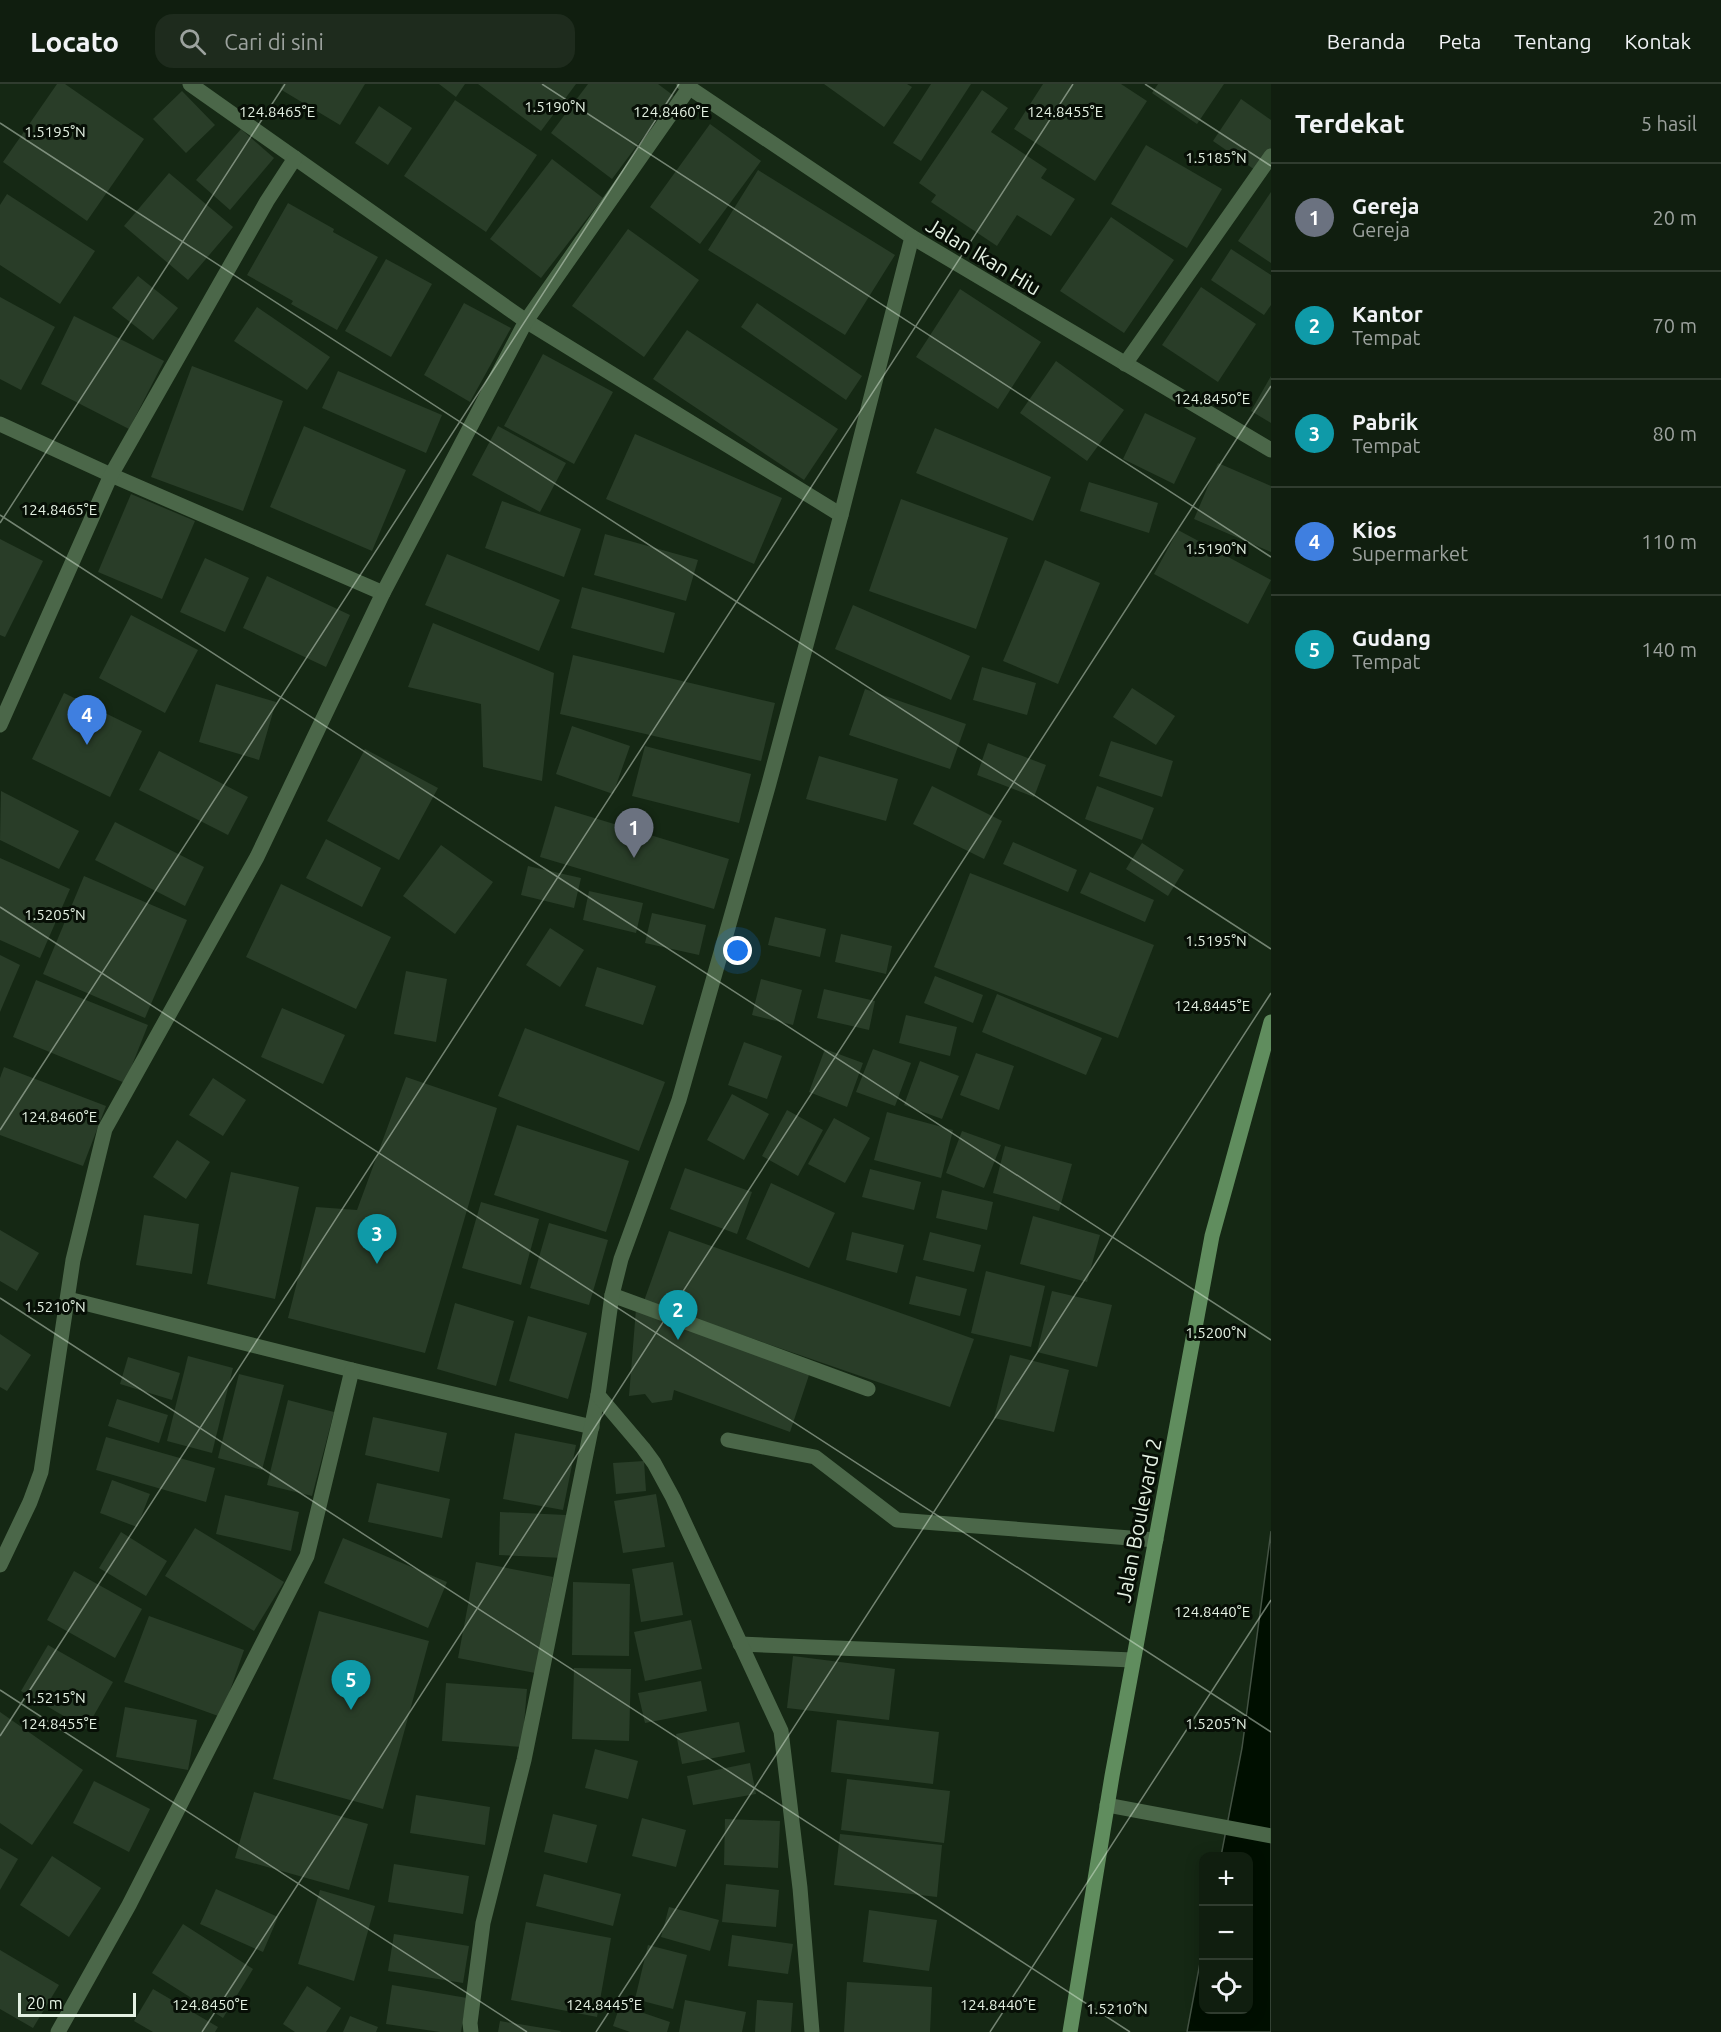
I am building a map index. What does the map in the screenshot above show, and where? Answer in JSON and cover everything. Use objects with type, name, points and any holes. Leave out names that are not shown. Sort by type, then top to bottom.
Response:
[{"type":"main road","name":"Jalan Boulevard 2","points":[[1070,2032],[1107,1805],[1212,1236],[1271,1022]]},
{"type":"street","points":[[190,84],[526,321],[841,515]]},
{"type":"street","points":[[0,1565],[30,1502],[41,1472],[73,1260],[105,1129],[257,857],[382,593],[526,321],[686,86]]},
{"type":"street","name":"Jalan Ikan Hiu","points":[[686,86],[912,237],[1271,450]]},
{"type":"street","points":[[1125,364],[1271,156]]},
{"type":"street","points":[[0,725],[111,475],[267,201],[295,158]]},
{"type":"street","points":[[471,2032],[470,2023],[483,1923],[524,1760],[592,1427],[612,1295],[621,1259],[679,1100],[768,787],[912,237]]},
{"type":"street","points":[[0,424],[382,593]]},
{"type":"street","points":[[612,1295],[868,1389]]},
{"type":"street","points":[[68,1299],[592,1427]]},
{"type":"street","points":[[58,2032],[129,1905],[307,1556],[352,1370]]},
{"type":"street","points":[[598,1395],[654,1463],[673,1498],[781,1731],[801,1888],[812,2032]]},
{"type":"street","points":[[728,1440],[814,1457],[897,1520],[1156,1540]]},
{"type":"street","points":[[740,1644],[1133,1660]]},
{"type":"street","points":[[1107,1805],[1271,1836]]},
{"type":"shaded area","points":[[1271,1531],[1271,2032],[1187,2032],[1199,1968],[1199,2014],[1253,2014],[1253,1852],[1222,1852],[1242,1748]]},
{"type":"building","points":[[57,84],[65,84],[144,139],[87,221],[3,162]]},
{"type":"building","points":[[283,84],[365,84],[340,125],[280,89]]},
{"type":"building","points":[[439,84],[465,84],[456,97]]},
{"type":"building","points":[[478,84],[576,84],[541,131]]},
{"type":"building","points":[[588,84],[658,84],[674,96],[612,179],[551,133]]},
{"type":"building","points":[[824,84],[907,84],[912,87],[884,127]]},
{"type":"building","points":[[931,84],[971,84],[921,161],[893,143]]},
{"type":"building","points":[[1043,84],[1121,84],[1147,101],[1095,181],[1014,129]]},
{"type":"building","points":[[1158,84],[1224,84],[1197,124],[1152,93]]},
{"type":"building","points":[[982,90],[1008,108],[991,132],[1047,169],[1041,178],[1075,199],[1051,236],[1017,215],[997,246],[931,202],[936,195],[919,183]]},
{"type":"building","points":[[182,91],[215,125],[186,153],[153,119]]},
{"type":"building","points":[[1241,99],[1271,120],[1271,154],[1258,172],[1213,141]]},
{"type":"building","points":[[455,100],[537,155],[486,232],[404,176]]},
{"type":"building","points":[[379,106],[412,128],[388,165],[355,143]]},
{"type":"building","points":[[710,124],[761,161],[700,244],[650,207]]},
{"type":"building","points":[[241,129],[274,158],[230,210],[196,180]]},
{"type":"building","points":[[1146,145],[1222,189],[1187,248],[1111,204]]},
{"type":"building","points":[[552,159],[603,198],[541,278],[490,239]]},
{"type":"building","points":[[758,170],[895,255],[845,335],[708,250]]},
{"type":"building","points":[[169,173],[233,227],[188,280],[124,226]]},
{"type":"building","points":[[1271,192],[1271,263],[1238,241]]},
{"type":"building","points":[[7,194],[95,251],[60,304],[0,265],[0,205]]},
{"type":"building","points":[[288,203],[378,257],[337,330],[291,304],[293,301],[247,275]]},
{"type":"building","points":[[1111,217],[1174,260],[1124,333],[1060,291]]},
{"type":"building","points":[[628,229],[699,280],[644,357],[572,306]]},
{"type":"building","points":[[1231,249],[1271,275],[1271,305],[1264,315],[1211,280]]},
{"type":"building","points":[[386,259],[432,284],[391,357],[345,331]]},
{"type":"building","points":[[138,276],[178,308],[153,340],[112,308]]},
{"type":"building","points":[[1201,287],[1256,324],[1218,382],[1162,345]]},
{"type":"building","points":[[960,289],[1041,342],[998,409],[916,357]]},
{"type":"building","points":[[0,297],[55,327],[21,390],[0,379]]},
{"type":"building","points":[[464,303],[511,328],[470,402],[424,375]]},
{"type":"building","points":[[757,303],[862,376],[846,400],[741,327]]},
{"type":"building","points":[[257,307],[330,357],[307,390],[234,341]]},
{"type":"building","points":[[74,316],[164,361],[129,429],[41,384]]},
{"type":"building","points":[[687,330],[838,429],[804,480],[653,379]]},
{"type":"building","points":[[543,354],[613,392],[574,464],[504,426]]},
{"type":"building","points":[[1056,361],[1124,410],[1087,461],[1020,413]]},
{"type":"building","points":[[192,366],[283,401],[243,511],[151,477]]},
{"type":"building","points":[[338,371],[442,415],[426,453],[322,408]]},
{"type":"building","points":[[1271,376],[1271,423],[1251,411]]},
{"type":"building","points":[[1145,413],[1196,438],[1174,484],[1123,459]]},
{"type":"building","points":[[304,426],[406,470],[372,551],[270,507]]},
{"type":"building","points":[[498,426],[566,463],[540,512],[472,475]]},
{"type":"building","points":[[935,428],[1051,477],[1033,521],[916,473]]},
{"type":"building","points":[[635,434],[782,498],[754,564],[606,499]]},
{"type":"building","points":[[1218,463],[1271,486],[1271,552],[1194,519]]},
{"type":"building","points":[[1089,482],[1158,503],[1149,533],[1080,511]]},
{"type":"building","points":[[131,494],[195,521],[162,599],[98,572]]},
{"type":"building","points":[[901,499],[1008,538],[976,629],[869,591]]},
{"type":"building","points":[[502,501],[581,529],[564,577],[485,548]]},
{"type":"building","points":[[1178,530],[1271,580],[1248,624],[1154,574]]},
{"type":"building","points":[[605,534],[698,560],[686,601],[594,575]]},
{"type":"building","points":[[0,539],[43,561],[5,637],[0,635]]},
{"type":"building","points":[[447,554],[560,600],[539,651],[425,605]]},
{"type":"building","points":[[205,558],[249,578],[225,632],[180,612]]},
{"type":"building","points":[[1045,560],[1100,583],[1058,684],[1003,661]]},
{"type":"building","points":[[267,576],[350,615],[326,667],[243,628]]},
{"type":"building","points":[[582,587],[675,613],[664,653],[571,628]]},
{"type":"building","points":[[853,605],[970,656],[951,700],[835,649]]},
{"type":"building","points":[[131,615],[198,650],[165,713],[99,678]]},
{"type":"building","points":[[433,623],[554,673],[542,781],[483,767],[481,704],[408,687]]},
{"type":"building","points":[[573,655],[775,703],[761,761],[560,714]]},
{"type":"building","points":[[982,667],[1036,683],[1027,715],[973,700]]},
{"type":"building","points":[[216,684],[276,702],[259,760],[199,742]]},
{"type":"building","points":[[1132,688],[1175,716],[1156,745],[1113,717]]},
{"type":"building","points":[[865,689],[966,724],[950,769],[849,735]]},
{"type":"building","points":[[64,693],[142,731],[110,797],[32,759]]},
{"type":"building","points":[[572,726],[630,746],[613,794],[556,774]]},
{"type":"building","points":[[1111,741],[1173,761],[1162,797],[1099,776]]},
{"type":"building","points":[[988,743],[1046,765],[1034,797],[977,775]]},
{"type":"building","points":[[645,746],[751,774],[739,823],[632,796]]},
{"type":"building","points":[[365,749],[438,788],[399,860],[327,821]]},
{"type":"building","points":[[159,751],[248,797],[228,835],[139,790]]},
{"type":"building","points":[[819,756],[898,779],[886,821],[806,799]]},
{"type":"building","points":[[932,786],[1002,821],[984,859],[913,824]]},
{"type":"building","points":[[1097,786],[1154,808],[1142,840],[1085,819]]},
{"type":"building","points":[[1,791],[79,831],[59,869],[0,840]]},
{"type":"building","points":[[555,806],[729,859],[714,909],[540,857]]},
{"type":"building","points":[[115,822],[204,867],[185,906],[95,860]]},
{"type":"building","points":[[326,839],[381,868],[362,907],[306,878]]},
{"type":"building","points":[[1013,842],[1077,870],[1068,892],[1003,864]]},
{"type":"building","points":[[1142,843],[1184,870],[1168,896],[1126,869]]},
{"type":"building","points":[[441,845],[493,882],[455,934],[403,896]]},
{"type":"building","points":[[0,858],[70,889],[40,958],[0,940]]},
{"type":"building","points":[[528,866],[581,878],[574,908],[521,895]]},
{"type":"building","points":[[1090,872],[1154,900],[1145,922],[1080,893]]},
{"type":"building","points":[[970,873],[1154,945],[1118,1038],[934,967]]},
{"type":"building","points":[[84,876],[187,920],[145,1018],[43,974]]},
{"type":"building","points":[[281,884],[391,937],[356,1009],[246,957]]},
{"type":"building","points":[[589,891],[643,903],[636,933],[583,920]]},
{"type":"building","points":[[652,913],[706,925],[699,955],[645,943]]},
{"type":"building","points":[[775,917],[826,929],[820,957],[768,945]]},
{"type":"building","points":[[550,928],[584,950],[560,987],[526,965]]},
{"type":"building","points":[[841,934],[892,946],[886,974],[835,962]]},
{"type":"building","points":[[0,955],[20,965],[0,1012]]},
{"type":"building","points":[[597,967],[656,986],[643,1025],[585,1006]]},
{"type":"building","points":[[406,971],[447,979],[436,1042],[394,1034]]},
{"type":"building","points":[[935,976],[983,995],[973,1023],[924,1003]]},
{"type":"building","points":[[761,979],[802,990],[793,1025],[752,1015]]},
{"type":"building","points":[[36,980],[148,1025],[125,1083],[13,1037]]},
{"type":"building","points":[[824,989],[875,1001],[869,1030],[817,1018]]},
{"type":"building","points":[[997,994],[1102,1038],[1086,1075],[982,1032]]},
{"type":"building","points":[[282,1008],[345,1035],[323,1084],[261,1057]]},
{"type":"building","points":[[906,1015],[957,1027],[950,1056],[899,1043]]},
{"type":"building","points":[[525,1028],[665,1082],[639,1151],[498,1096]]},
{"type":"building","points":[[744,1042],[782,1056],[767,1099],[728,1085]]},
{"type":"building","points":[[825,1049],[863,1063],[847,1107],[809,1092]]},
{"type":"building","points":[[873,1049],[911,1063],[895,1106],[856,1092]]},
{"type":"building","points":[[976,1053],[1014,1066],[999,1110],[960,1095]]},
{"type":"building","points":[[920,1061],[959,1076],[942,1119],[904,1105]]},
{"type":"building","points":[[4,1067],[106,1106],[83,1166],[0,1135],[0,1078]]},
{"type":"building","points":[[406,1077],[497,1108],[425,1353],[288,1318],[316,1207],[357,1210]]},
{"type":"building","points":[[213,1078],[246,1100],[223,1136],[189,1115]]},
{"type":"building","points":[[732,1094],[769,1114],[744,1160],[707,1140]]},
{"type":"building","points":[[787,1110],[823,1130],[798,1176],[762,1156]]},
{"type":"building","points":[[887,1112],[953,1130],[941,1178],[874,1160]]},
{"type":"building","points":[[834,1118],[870,1138],[845,1183],[808,1164]]},
{"type":"building","points":[[517,1125],[629,1161],[606,1232],[494,1195]]},
{"type":"building","points":[[962,1131],[1001,1145],[984,1188],[946,1173]]},
{"type":"building","points":[[177,1140],[210,1162],[186,1199],[153,1177]]},
{"type":"building","points":[[1005,1146],[1072,1164],[1059,1211],[993,1193]]},
{"type":"building","points":[[685,1168],[752,1192],[737,1234],[670,1209]]},
{"type":"building","points":[[870,1169],[921,1182],[914,1210],[862,1197]]},
{"type":"building","points":[[231,1172],[299,1187],[275,1299],[207,1284]]},
{"type":"building","points":[[771,1183],[835,1213],[809,1268],[746,1239]]},
{"type":"building","points":[[942,1190],[993,1202],[987,1230],[936,1218]]},
{"type":"building","points":[[481,1202],[539,1219],[521,1285],[462,1268]]},
{"type":"building","points":[[144,1215],[199,1224],[192,1274],[136,1265]]},
{"type":"building","points":[[1033,1216],[1100,1235],[1087,1282],[1020,1264]]},
{"type":"building","points":[[549,1223],[608,1240],[589,1305],[530,1288]]},
{"type":"building","points":[[0,1230],[39,1253],[17,1291],[0,1281]]},
{"type":"building","points":[[669,1231],[974,1339],[950,1407],[644,1301]]},
{"type":"building","points":[[852,1232],[904,1245],[897,1273],[846,1260]]},
{"type":"building","points":[[930,1232],[981,1245],[974,1272],[923,1260]]},
{"type":"building","points":[[986,1271],[1045,1286],[1031,1347],[971,1333]]},
{"type":"building","points":[[916,1276],[967,1289],[960,1316],[909,1304]]},
{"type":"building","points":[[1052,1291],[1112,1305],[1097,1367],[1037,1352]]},
{"type":"building","points":[[455,1303],[514,1321],[496,1386],[437,1369]]},
{"type":"building","points":[[636,1309],[810,1372],[790,1432],[674,1390],[672,1400],[652,1403],[645,1394],[629,1396]]},
{"type":"building","points":[[528,1316],[587,1333],[568,1399],[509,1381]]},
{"type":"building","points":[[0,1334],[31,1355],[7,1391],[0,1387]]},
{"type":"building","points":[[1010,1355],[1069,1370],[1054,1432],[994,1418]]},
{"type":"building","points":[[188,1356],[233,1368],[212,1453],[167,1441]]},
{"type":"building","points":[[128,1357],[180,1373],[172,1400],[120,1384]]},
{"type":"building","points":[[239,1374],[284,1385],[262,1470],[218,1458]]},
{"type":"building","points":[[117,1399],[168,1415],[159,1443],[108,1426]]},
{"type":"building","points":[[288,1400],[334,1412],[312,1496],[267,1485]]},
{"type":"building","points":[[373,1417],[447,1433],[439,1472],[365,1455]]},
{"type":"building","points":[[515,1433],[576,1445],[563,1510],[503,1499]]},
{"type":"building","points":[[106,1437],[215,1468],[206,1502],[96,1470]]},
{"type":"building","points":[[644,1461],[646,1491],[616,1494],[613,1463]]},
{"type":"building","points":[[112,1480],[150,1494],[137,1527],[100,1513]]},
{"type":"building","points":[[377,1483],[450,1499],[442,1538],[368,1522]]},
{"type":"building","points":[[656,1494],[665,1547],[623,1553],[614,1501]]},
{"type":"building","points":[[225,1495],[299,1512],[291,1551],[216,1534]]},
{"type":"building","points":[[500,1512],[566,1515],[564,1558],[499,1555]]},
{"type":"building","points":[[195,1528],[284,1582],[254,1631],[165,1576]]},
{"type":"building","points":[[121,1532],[167,1561],[146,1596],[99,1568]]},
{"type":"building","points":[[343,1538],[447,1582],[428,1628],[324,1583]]},
{"type":"building","points":[[476,1562],[553,1577],[535,1673],[458,1658]]},
{"type":"building","points":[[673,1562],[683,1615],[641,1622],[632,1569]]},
{"type":"building","points":[[74,1571],[142,1609],[115,1658],[47,1620]]},
{"type":"building","points":[[573,1582],[630,1584],[629,1656],[572,1655]]},
{"type":"building","points":[[319,1611],[429,1641],[383,1809],[273,1779]]},
{"type":"building","points":[[149,1616],[244,1650],[221,1717],[124,1682]]},
{"type":"building","points":[[691,1620],[702,1669],[645,1681],[634,1632]]},
{"type":"building","points":[[48,1645],[113,1682],[86,1729],[21,1691]]},
{"type":"building","points":[[793,1656],[895,1669],[889,1720],[787,1708]]},
{"type":"building","points":[[574,1668],[631,1669],[629,1741],[572,1739]]},
{"type":"building","points":[[701,1681],[707,1711],[645,1723],[638,1693]]},
{"type":"building","points":[[446,1683],[527,1689],[522,1747],[442,1741]]},
{"type":"building","points":[[125,1707],[197,1720],[188,1770],[116,1757]]},
{"type":"building","points":[[0,1712],[83,1770],[32,1845],[0,1823]]},
{"type":"building","points":[[837,1720],[939,1732],[933,1784],[831,1772]]},
{"type":"building","points":[[739,1722],[745,1752],[682,1764],[676,1734]]},
{"type":"building","points":[[595,1749],[638,1761],[628,1799],[585,1788]]},
{"type":"building","points":[[750,1763],[756,1794],[693,1805],[687,1776]]},
{"type":"building","points":[[847,1779],[950,1791],[944,1843],[841,1830]]},
{"type":"building","points":[[94,1781],[150,1809],[129,1852],[73,1823]]},
{"type":"building","points":[[254,1792],[368,1824],[349,1890],[235,1858]]},
{"type":"building","points":[[416,1795],[490,1807],[485,1845],[410,1833]]},
{"type":"building","points":[[553,1814],[597,1825],[587,1863],[544,1852]]},
{"type":"building","points":[[642,1818],[686,1830],[676,1867],[632,1856]]},
{"type":"building","points":[[725,1819],[780,1821],[778,1868],[724,1865]]},
{"type":"building","points":[[840,1834],[942,1845],[937,1897],[834,1885]]},
{"type":"building","points":[[0,1848],[18,1859],[0,1890]]},
{"type":"building","points":[[52,1856],[101,1888],[69,1937],[20,1905]]},
{"type":"building","points":[[394,1864],[469,1876],[463,1914],[388,1902]]},
{"type":"building","points":[[544,1874],[621,1894],[613,1926],[536,1906]]},
{"type":"building","points":[[726,1884],[779,1890],[776,1927],[722,1922]]},
{"type":"building","points":[[216,1889],[278,1917],[263,1952],[200,1924]]},
{"type":"building","points":[[320,1890],[375,1906],[354,1981],[298,1964]]},
{"type":"building","points":[[669,1907],[719,1920],[710,1951],[661,1937]]},
{"type":"building","points":[[869,1910],[937,1920],[929,1971],[863,1962]]},
{"type":"building","points":[[526,1922],[611,1938],[597,2017],[511,2000]]},
{"type":"building","points":[[183,1924],[253,1969],[223,2018],[152,1973]]},
{"type":"building","points":[[394,1934],[469,1946],[463,1983],[388,1971]]},
{"type":"building","points":[[732,1935],[793,1944],[788,1974],[728,1966]]},
{"type":"building","points":[[648,1945],[687,1955],[673,2009],[635,1999]]},
{"type":"building","points":[[0,1950],[59,1985],[33,2028],[0,2009]]},
{"type":"building","points":[[847,1982],[932,1987],[930,2032],[844,2032]]},
{"type":"building","points":[[392,1985],[467,1998],[461,2032],[440,2032],[386,2024]]},
{"type":"building","points":[[307,1986],[341,2008],[326,2032],[295,2032],[283,2024]]},
{"type":"building","points":[[153,1989],[218,2027],[215,2032],[153,2032],[134,2021]]},
{"type":"building","points":[[685,2000],[746,2012],[742,2032],[679,2032]]},
{"type":"building","points":[[757,2000],[793,2003],[791,2032],[755,2032]]},
{"type":"building","points":[[620,2005],[670,2022],[667,2032],[630,2032],[613,2026]]},
{"type":"building","points":[[350,2016],[378,2027],[376,2032],[343,2032]]},
{"type":"building","points":[[500,2021],[561,2031],[498,2032]]},
{"type":"place","name":"Kios","points":[[87,745]]},
{"type":"place","name":"Gereja","points":[[634,858]]},
{"type":"place","name":"Pabrik","points":[[377,1264]]},
{"type":"place","name":"Kantor","points":[[678,1340]]},
{"type":"place","name":"Gudang","points":[[351,1710]]}]
